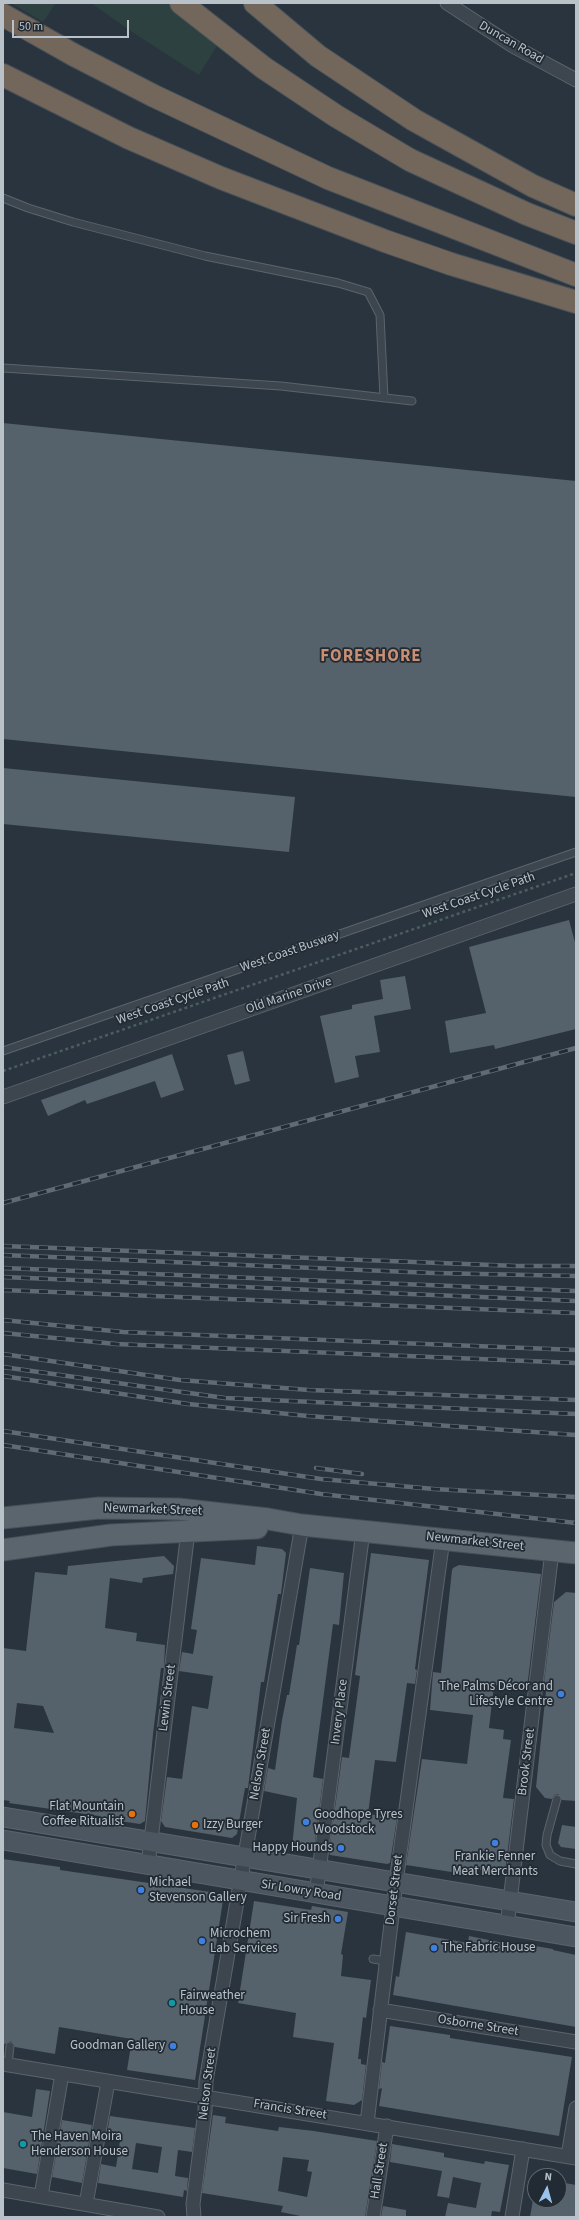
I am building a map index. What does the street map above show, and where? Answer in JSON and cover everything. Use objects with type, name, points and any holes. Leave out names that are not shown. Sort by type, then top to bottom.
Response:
[{"type":"highway","points":[[181,3],[264,68],[336,116],[410,160],[490,198],[576,233]]},
{"type":"highway","points":[[255,3],[318,56],[365,89],[414,120],[533,186],[576,205]]},
{"type":"highway","points":[[3,15],[74,55],[147,92],[321,175],[457,230],[576,275]]},
{"type":"highway","points":[[3,75],[129,138],[256,191],[407,248],[576,302]]},
{"type":"main road","name":"Newmarket Street","points":[[3,1518],[99,1508],[178,1509],[268,1518],[302,1525],[576,1553]]},
{"type":"main road","name":"Newmarket Street","points":[[3,1550],[111,1535],[302,1525]]},
{"type":"main road","name":"Sir Lowry Road","points":[[3,1817],[576,1912]]},
{"type":"main road","name":"Sir Lowry Road","points":[[3,1840],[576,1937]]},
{"type":"street","name":"Duncan Road","points":[[447,3],[513,46],[576,80]]},
{"type":"street","name":"Old Marine Drive","points":[[3,1097],[576,894]]},
{"type":"street","name":"Nelson Street","points":[[194,2217],[193,2204],[206,2097],[206,2081],[302,1525]]},
{"type":"street","name":"Lewin Street","points":[[148,1865],[188,1531]]},
{"type":"street","name":"Invery Place","points":[[316,1894],[363,1531]]},
{"type":"street","name":"Dorset Street","points":[[366,2123],[396,1882],[443,1539]]},
{"type":"street","name":"Brook Street","points":[[507,1926],[552,1551]]},
{"type":"street","name":"Osborne Street","points":[[380,2010],[576,2042]]},
{"type":"street","name":"Francis Street","points":[[5,2064],[572,2157]]},
{"type":"street","points":[[41,2196],[62,2074]]},
{"type":"street","points":[[86,2204],[108,2082]]},
{"type":"street","points":[[572,2157],[576,2108]]},
{"type":"street","name":"Hall Street","points":[[373,2217],[387,2126]]},
{"type":"street","points":[[512,2217],[523,2149]]},
{"type":"street","points":[[3,2190],[158,2217]]},
{"type":"lane","points":[[3,198],[28,208],[94,228],[205,256],[338,283],[368,292],[380,315],[384,398]]},
{"type":"lane","points":[[3,368],[281,386],[412,401]]},
{"type":"lane","name":"West Coast Busway","points":[[3,1051],[576,852]]},
{"type":"lane","points":[[557,1799],[547,1835],[546,1845],[550,1854],[560,1861],[576,1864]]},
{"type":"lane","points":[[373,1959],[386,1961]]},
{"type":"lane","points":[[5,2064],[10,2046]]},
{"type":"path","name":"West Coast Cycle Path","points":[[3,1071],[576,873]]},
{"type":"green space","points":[[11,3],[56,3],[43,22]]},
{"type":"green space","points":[[91,3],[168,3],[217,46],[199,75],[132,32]]},
{"type":"building","points":[[3,423],[576,481],[576,797],[3,739]]},
{"type":"building","points":[[3,768],[295,797],[289,852],[3,824]]},
{"type":"building","points":[[569,920],[576,946],[576,1029],[495,1049],[494,1045],[450,1053],[445,1021],[486,1013],[469,947]]},
{"type":"building","points":[[405,976],[411,1009],[374,1016],[380,1052],[355,1056],[359,1077],[335,1083],[320,1016],[352,1009],[352,1005],[383,999],[380,980]]},
{"type":"building","points":[[243,1051],[250,1081],[235,1085],[227,1055]]},
{"type":"building","points":[[172,1054],[184,1090],[161,1098],[155,1081],[87,1104],[85,1100],[48,1116],[41,1100]]},
{"type":"building","points":[[257,1546],[282,1549],[286,1553],[281,1594],[278,1594],[264,1682],[261,1682],[248,1788],[245,1788],[237,1834],[232,1838],[165,1827],[161,1821],[167,1777],[182,1779],[192,1706],[208,1709],[213,1676],[179,1671],[182,1652],[193,1654],[197,1630],[191,1629],[201,1558],[255,1565]]},
{"type":"building","points":[[371,1553],[429,1560],[415,1669],[417,1670],[415,1684],[407,1683],[396,1762],[375,1760],[368,1814],[397,1818],[390,1863],[387,1864],[330,1855],[329,1852],[342,1757],[349,1758],[360,1676],[355,1675]]},
{"type":"building","points":[[164,1556],[174,1566],[173,1574],[143,1578],[142,1583],[110,1578],[105,1628],[137,1633],[136,1641],[165,1645],[164,1668],[161,1668],[153,1734],[145,1821],[140,1824],[99,1818],[99,1816],[9,1803],[10,1801],[3,1800],[3,1648],[26,1651],[35,1572],[67,1575],[68,1566]],"holes":[[[17,1703],[43,1706],[54,1733],[14,1728]]]},
{"type":"building","points":[[459,1565],[541,1574],[527,1688],[494,1685],[489,1728],[504,1730],[503,1739],[511,1740],[503,1798],[514,1799],[505,1873],[472,1869],[471,1875],[406,1865],[422,1759],[467,1764],[473,1715],[430,1710],[433,1672],[441,1673],[452,1570]]},
{"type":"building","points":[[310,1568],[344,1573],[339,1625],[333,1624],[313,1777],[323,1779],[314,1850],[292,1847],[297,1798],[264,1791],[268,1768],[275,1770],[282,1720],[287,1695],[289,1695],[297,1645],[299,1645]]},
{"type":"building","name":"The Palms Décor and Lifestyle Centre","points":[[566,1592],[576,1593],[576,1801],[562,1800],[558,1794],[554,1795],[552,1799],[545,1798],[536,1787],[546,1691],[543,1690],[554,1602]]},
{"type":"building","points":[[562,1825],[576,1827],[576,1849],[561,1847],[558,1843]]},
{"type":"building","points":[[3,1859],[60,1867],[60,1870],[224,1894],[195,2080],[127,2070],[132,2039],[59,2027],[55,2054],[15,2047],[11,2041],[3,2045]]},
{"type":"building","points":[[254,1901],[311,1910],[312,1906],[348,1912],[341,1954],[343,1955],[341,1976],[371,1980],[366,2018],[363,2017],[358,2059],[361,2059],[361,2064],[366,2065],[362,2100],[354,2105],[326,2101],[334,2043],[293,2037],[296,2013],[238,2003]]},
{"type":"building","points":[[406,1932],[468,1943],[469,1936],[529,1948],[529,1945],[553,1949],[576,1955],[576,2027],[393,1995],[396,1976],[399,1977]]},
{"type":"building","points":[[390,2026],[450,2035],[450,2038],[572,2057],[559,2136],[379,2106],[382,2088],[379,2089],[382,2062],[385,2063]]},
{"type":"building","name":"The Haven Moira Henderson House","points":[[36,2089],[50,2091],[37,2174],[3,2168],[3,2112],[32,2117]]},
{"type":"building","points":[[213,2115],[226,2117],[225,2123],[278,2131],[279,2127],[314,2131],[377,2141],[365,2217],[305,2217],[281,2212],[283,2206],[202,2193]],"holes":[[[283,2157],[309,2160],[307,2171],[312,2172],[307,2197],[278,2191]]]},
{"type":"building","points":[[110,2116],[195,2128],[192,2152],[178,2150],[175,2176],[188,2178],[187,2191],[184,2190],[183,2197],[98,2183],[101,2164],[116,2167],[120,2141],[106,2139]],"holes":[[[136,2143],[162,2147],[158,2173],[132,2169]]]},
{"type":"building","points":[[62,2120],[92,2125],[82,2183],[52,2177]]},
{"type":"building","points":[[392,2144],[444,2153],[444,2157],[484,2164],[485,2161],[509,2165],[500,2212],[492,2211],[491,2217],[445,2217],[448,2203],[476,2208],[481,2183],[453,2177],[449,2198],[437,2196],[442,2171],[390,2162]]},
{"type":"building","points":[[567,2183],[576,2185],[576,2217],[530,2217],[532,2208],[567,2208]]},
{"type":"building","points":[[383,2206],[406,2210],[406,2217],[381,2217]]},
{"type":"railway","points":[[3,1203],[576,1048]]},
{"type":"railway","points":[[3,1246],[517,1266],[576,1266]]},
{"type":"railway","points":[[3,1255],[433,1273],[576,1276]]},
{"type":"railway","points":[[3,1268],[576,1291]]},
{"type":"railway","points":[[3,1277],[576,1301]]},
{"type":"railway","points":[[3,1290],[576,1313]]},
{"type":"railway","points":[[3,1320],[123,1332],[576,1350]]},
{"type":"railway","points":[[3,1333],[116,1344],[576,1363]]},
{"type":"railway","points":[[3,1354],[180,1380],[309,1390],[576,1400]]},
{"type":"railway","points":[[3,1367],[225,1398],[576,1414]]},
{"type":"railway","points":[[3,1376],[188,1404],[308,1416],[576,1435]]},
{"type":"railway","points":[[3,1431],[321,1479],[434,1489],[576,1497]]},
{"type":"railway","points":[[3,1445],[321,1494],[576,1523]]},
{"type":"railway","points":[[316,1468],[362,1474]]},
{"type":"place","name":"The Palms Décor and Lifestyle Centre","points":[[561,1694]]},
{"type":"place","name":"Flat Mountain Coffee Ritualist","points":[[132,1814]]},
{"type":"place","name":"Goodhope Tyres Woodstock","points":[[306,1822]]},
{"type":"place","name":"Izzy Burger","points":[[195,1825]]},
{"type":"place","name":"Frankie Fenner Meat Merchants","points":[[495,1843]]},
{"type":"place","name":"Happy Hounds","points":[[341,1848]]},
{"type":"place","name":"Michael Stevenson Gallery","points":[[141,1890]]},
{"type":"place","name":"Sir Fresh","points":[[338,1919]]},
{"type":"place","name":"Microchem Lab Services","points":[[202,1941]]},
{"type":"place","name":"The Fabric House","points":[[434,1948]]},
{"type":"place","name":"Fairweather House","points":[[172,2003]]},
{"type":"place","name":"Goodman Gallery","points":[[173,2046]]},
{"type":"place","name":"The Haven Moira Henderson House","points":[[23,2144]]},
{"type":"district","name":"FORESHORE","points":[[371,657]]}]
